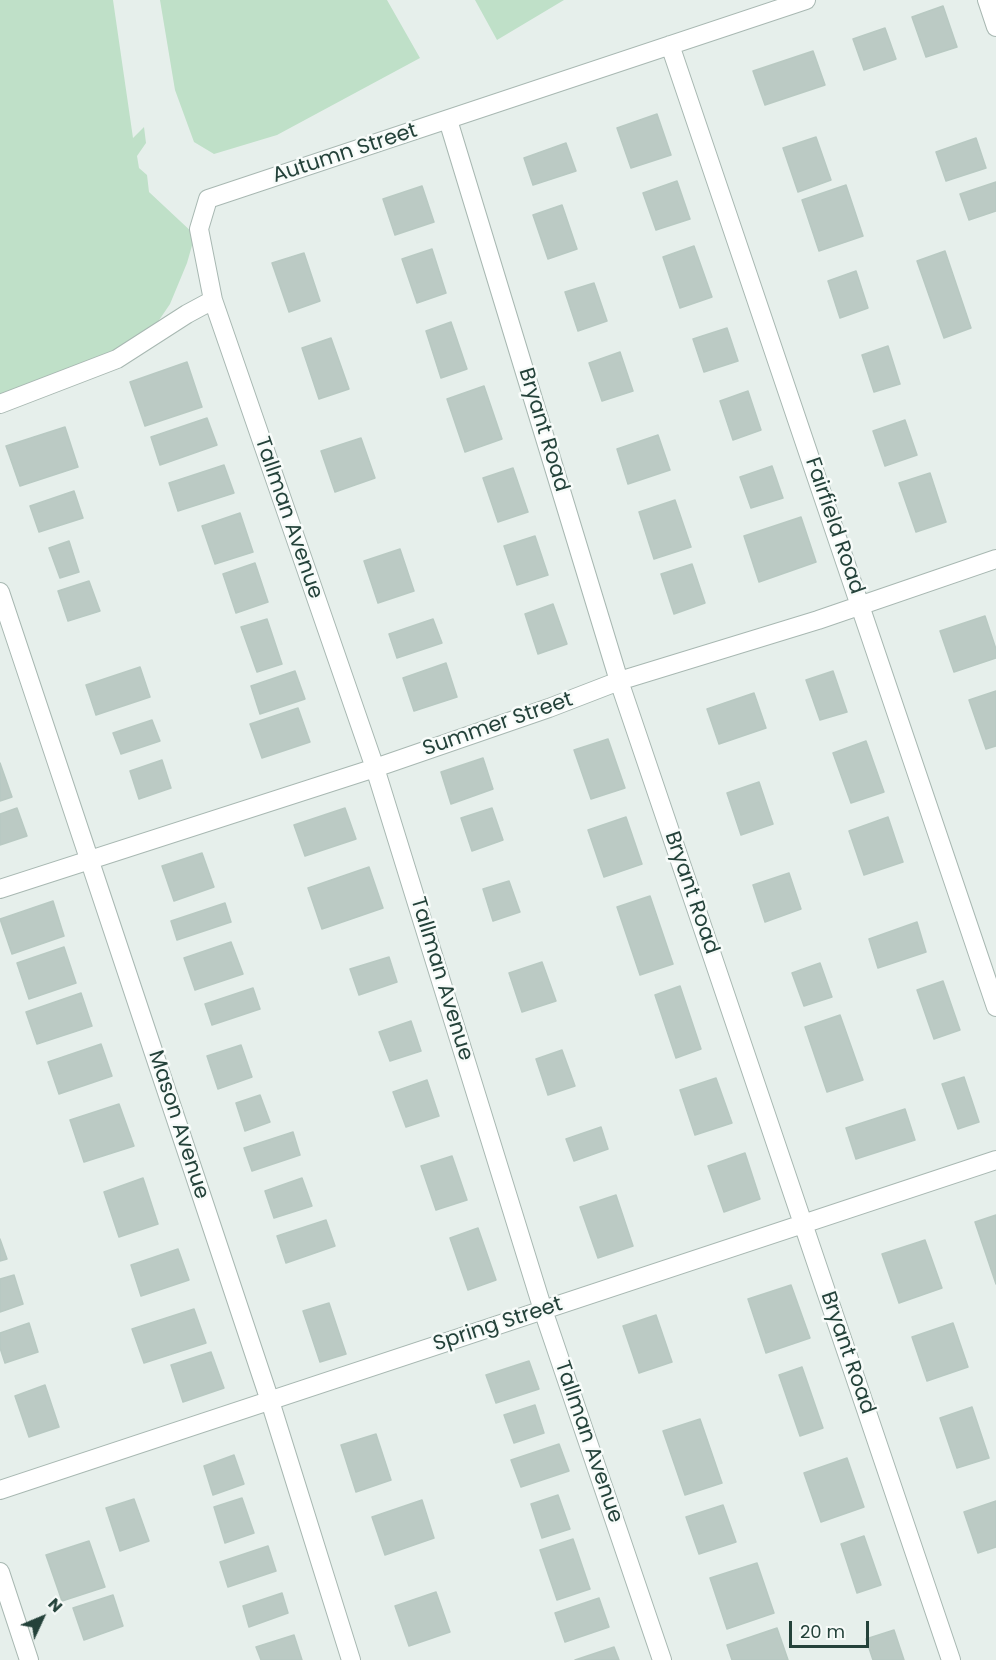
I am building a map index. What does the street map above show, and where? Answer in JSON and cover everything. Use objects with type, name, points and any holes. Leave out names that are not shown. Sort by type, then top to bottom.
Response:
[{"type":"street","name":"Autumn Street","points":[[213,300],[199,229],[208,199],[806,0]]},
{"type":"street","points":[[987,0],[996,27]]},
{"type":"street","name":"Fairfield Road","points":[[670,45],[996,1007]]},
{"type":"street","name":"Bryant Road","points":[[448,120],[619,681],[951,1660]]},
{"type":"street","points":[[0,404],[117,359],[213,300]]},
{"type":"street","name":"Tallman Avenue","points":[[213,300],[375,768],[543,1310],[662,1660]]},
{"type":"street","name":"Summer Street","points":[[0,889],[375,768],[549,708],[619,681],[861,605],[996,559]]},
{"type":"street","name":"Mason Avenue","points":[[0,592],[270,1401],[351,1660]]},
{"type":"street","name":"Spring Street","points":[[0,1490],[996,1160]]},
{"type":"street","points":[[0,1572],[29,1660]]},
{"type":"green space","points":[[0,0],[113,0],[133,138],[144,127],[146,143],[137,156],[139,168],[147,175],[149,192],[195,235],[187,263],[170,304],[151,332],[0,409]]},
{"type":"green space","points":[[160,0],[387,0],[420,58],[277,135],[214,154],[194,142],[175,90]]},
{"type":"green space","points":[[475,0],[564,0],[497,40]]},
{"type":"building","points":[[943,6],[957,47],[926,57],[912,17]]},
{"type":"building","points":[[885,28],[896,59],[864,70],[853,39]]},
{"type":"building","points":[[813,51],[825,85],[765,105],[753,71]]},
{"type":"building","points":[[657,114],[671,155],[631,168],[617,128]]},
{"type":"building","points":[[816,137],[831,180],[798,192],[783,148]]},
{"type":"building","points":[[976,138],[986,168],[946,181],[936,152]]},
{"type":"building","points":[[566,143],[576,171],[533,185],[524,158]]},
{"type":"building","points":[[677,181],[690,219],[656,230],[643,193]]},
{"type":"building","points":[[996,182],[996,211],[969,220],[960,194]]},
{"type":"building","points":[[846,185],[863,236],[819,251],[802,200]]},
{"type":"building","points":[[422,186],[434,222],[395,235],[383,199]]},
{"type":"building","points":[[562,205],[577,249],[548,259],[533,215]]},
{"type":"building","points":[[694,246],[712,297],[680,308],[663,257]]},
{"type":"building","points":[[432,249],[446,293],[417,303],[402,259]]},
{"type":"building","points":[[945,251],[971,328],[944,338],[917,261]]},
{"type":"building","points":[[304,253],[320,301],[289,312],[272,263]]},
{"type":"building","points":[[856,271],[868,308],[840,318],[828,281]]},
{"type":"building","points":[[594,283],[607,321],[578,331],[565,292]]},
{"type":"building","points":[[451,322],[467,369],[441,378],[426,331]]},
{"type":"building","points":[[727,328],[738,361],[704,372],[693,339]]},
{"type":"building","points":[[331,338],[349,389],[319,399],[302,348]]},
{"type":"building","points":[[888,346],[900,384],[874,392],[862,355]]},
{"type":"building","points":[[620,352],[633,391],[602,401],[589,363]]},
{"type":"building","points":[[187,362],[202,407],[145,426],[130,382]]},
{"type":"building","points":[[484,386],[502,439],[465,452],[447,399]]},
{"type":"building","points":[[748,391],[761,430],[733,440],[720,401]]},
{"type":"building","points":[[207,418],[217,445],[160,465],[151,437]]},
{"type":"building","points":[[905,420],[917,455],[885,466],[873,431]]},
{"type":"building","points":[[65,427],[78,467],[20,486],[6,446]]},
{"type":"building","points":[[658,435],[670,470],[628,484],[617,449]]},
{"type":"building","points":[[361,438],[375,478],[335,492],[321,451]]},
{"type":"building","points":[[224,465],[234,493],[178,511],[169,483]]},
{"type":"building","points":[[772,466],[783,498],[751,508],[740,477]]},
{"type":"building","points":[[513,468],[528,512],[498,522],[483,478]]},
{"type":"building","points":[[930,473],[946,522],[916,532],[899,483]]},
{"type":"building","points":[[74,491],[83,518],[39,532],[30,506]]},
{"type":"building","points":[[675,500],[691,547],[654,559],[639,512]]},
{"type":"building","points":[[240,513],[253,552],[215,564],[202,526]]},
{"type":"building","points":[[801,517],[816,562],[759,582],[744,536]]},
{"type":"building","points":[[535,536],[548,575],[517,585],[504,546]]},
{"type":"building","points":[[69,541],[79,572],[60,578],[49,548]]},
{"type":"building","points":[[400,549],[414,591],[378,603],[364,561]]},
{"type":"building","points":[[255,563],[268,602],[236,613],[223,574]]},
{"type":"building","points":[[692,564],[705,603],[674,614],[661,574]]},
{"type":"building","points":[[89,581],[100,611],[68,621],[58,591]]},
{"type":"building","points":[[553,604],[567,644],[538,654],[525,614]]},
{"type":"building","points":[[985,616],[996,649],[996,658],[954,672],[940,631]]},
{"type":"building","points":[[267,619],[282,664],[257,672],[241,627]]},
{"type":"building","points":[[433,619],[442,643],[397,658],[389,634]]},
{"type":"building","points":[[446,663],[457,697],[414,711],[403,678]]},
{"type":"building","points":[[140,667],[150,697],[96,715],[86,685]]},
{"type":"building","points":[[295,671],[305,699],[260,714],[251,686]]},
{"type":"building","points":[[833,671],[847,712],[820,720],[806,680]]},
{"type":"building","points":[[996,691],[996,746],[986,749],[969,700]]},
{"type":"building","points":[[754,693],[766,728],[719,744],[707,709]]},
{"type":"building","points":[[298,708],[310,742],[262,758],[250,724]]},
{"type":"building","points":[[152,720],[160,741],[121,754],[113,733]]},
{"type":"building","points":[[608,739],[625,788],[591,799],[574,750]]},
{"type":"building","points":[[866,741],[884,792],[851,803],[833,753]]},
{"type":"building","points":[[483,758],[493,789],[451,804],[441,772]]},
{"type":"building","points":[[162,760],[171,788],[139,799],[130,771]]},
{"type":"building","points":[[0,763],[12,797],[0,801]]},
{"type":"building","points":[[759,782],[773,824],[741,835],[727,793]]},
{"type":"building","points":[[17,808],[27,836],[0,845],[0,814]]},
{"type":"building","points":[[345,808],[356,839],[305,856],[294,825]]},
{"type":"building","points":[[492,808],[503,840],[472,851],[461,818]]},
{"type":"building","points":[[626,817],[642,864],[604,877],[588,830]]},
{"type":"building","points":[[888,817],[903,862],[864,875],[849,831]]},
{"type":"building","points":[[202,853],[214,887],[174,901],[162,866]]},
{"type":"building","points":[[369,867],[383,908],[322,929],[308,888]]},
{"type":"building","points":[[789,873],[801,909],[765,922],[753,885]]},
{"type":"building","points":[[509,881],[520,912],[493,921],[483,889]]},
{"type":"building","points":[[650,896],[673,964],[640,975],[617,907]]},
{"type":"building","points":[[53,901],[64,936],[12,954],[0,919]]},
{"type":"building","points":[[225,903],[231,922],[177,940],[171,921]]},
{"type":"building","points":[[917,922],[926,952],[878,968],[869,939]]},
{"type":"building","points":[[231,942],[243,974],[195,990],[184,958]]},
{"type":"building","points":[[64,947],[76,983],[29,999],[17,963]]},
{"type":"building","points":[[389,957],[397,982],[359,995],[350,969]]},
{"type":"building","points":[[542,962],[556,1001],[522,1012],[509,973]]},
{"type":"building","points":[[820,963],[832,997],[804,1006],[792,973]]},
{"type":"building","points":[[943,981],[960,1030],[934,1039],[917,990]]},
{"type":"building","points":[[680,986],[701,1049],[676,1058],[655,995]]},
{"type":"building","points":[[253,988],[260,1009],[212,1025],[205,1004]]},
{"type":"building","points":[[81,993],[92,1026],[37,1044],[26,1012]]},
{"type":"building","points":[[840,1015],[863,1080],[827,1092],[805,1027]]},
{"type":"building","points":[[411,1021],[421,1051],[390,1061],[379,1032]]},
{"type":"building","points":[[101,1044],[112,1076],[59,1094],[48,1062]]},
{"type":"building","points":[[241,1045],[252,1077],[218,1089],[207,1056]]},
{"type":"building","points":[[562,1050],[575,1086],[548,1095],[536,1059]]},
{"type":"building","points":[[964,1077],[979,1122],[958,1129],[942,1084]]},
{"type":"building","points":[[716,1078],[732,1123],[695,1135],[680,1090]]},
{"type":"building","points":[[427,1080],[439,1116],[406,1127],[393,1092]]},
{"type":"building","points":[[260,1095],[270,1122],[245,1131],[236,1103]]},
{"type":"building","points":[[119,1104],[134,1146],[84,1162],[70,1120]]},
{"type":"building","points":[[905,1109],[915,1140],[856,1159],[846,1128]]},
{"type":"building","points":[[601,1127],[608,1149],[574,1161],[566,1139]]},
{"type":"building","points":[[293,1132],[300,1155],[252,1171],[244,1148]]},
{"type":"building","points":[[745,1153],[760,1199],[724,1212],[708,1166]]},
{"type":"building","points":[[452,1156],[467,1200],[436,1210],[421,1166]]},
{"type":"building","points":[[143,1178],[158,1224],[119,1237],[104,1192]]},
{"type":"building","points":[[302,1178],[312,1206],[274,1218],[265,1191]]},
{"type":"building","points":[[616,1195],[633,1246],[598,1258],[580,1207]]},
{"type":"building","points":[[996,1215],[996,1284],[975,1222]]},
{"type":"building","points":[[326,1220],[335,1246],[286,1263],[277,1236]]},
{"type":"building","points":[[478,1228],[496,1280],[468,1290],[450,1238]]},
{"type":"building","points":[[0,1239],[7,1259],[0,1261]]},
{"type":"building","points":[[925,1240],[942,1288],[899,1303],[882,1254]]},
{"type":"building","points":[[178,1249],[189,1280],[141,1296],[131,1265]]},
{"type":"building","points":[[14,1275],[23,1304],[0,1312],[0,1279]]},
{"type":"building","points":[[791,1285],[810,1338],[766,1353],[748,1299]]},
{"type":"building","points":[[329,1303],[346,1354],[320,1362],[303,1311]]},
{"type":"building","points":[[194,1309],[206,1343],[144,1363],[132,1329]]},
{"type":"building","points":[[656,1315],[672,1362],[639,1373],[623,1326]]},
{"type":"building","points":[[29,1323],[38,1352],[5,1363],[0,1348],[0,1333]]},
{"type":"building","points":[[953,1323],[968,1367],[927,1381],[912,1337]]},
{"type":"building","points":[[211,1352],[224,1388],[183,1402],[171,1365]]},
{"type":"building","points":[[529,1361],[539,1389],[496,1403],[486,1375]]},
{"type":"building","points":[[802,1367],[823,1428],[800,1436],[779,1375]]},
{"type":"building","points":[[45,1385],[59,1427],[29,1437],[15,1396]]},
{"type":"building","points":[[535,1405],[544,1433],[514,1443],[504,1415]]},
{"type":"building","points":[[972,1407],[989,1458],[957,1468],[940,1418]]},
{"type":"building","points":[[700,1419],[722,1483],[685,1495],[663,1431]]},
{"type":"building","points":[[376,1434],[391,1480],[356,1492],[341,1445]]},
{"type":"building","points":[[559,1444],[569,1471],[521,1487],[511,1460]]},
{"type":"building","points":[[234,1455],[244,1484],[213,1495],[204,1466]]},
{"type":"building","points":[[847,1458],[864,1507],[821,1522],[804,1473]]},
{"type":"building","points":[[558,1495],[570,1529],[542,1538],[531,1504]]},
{"type":"building","points":[[242,1498],[254,1533],[225,1543],[214,1507]]},
{"type":"building","points":[[134,1499],[149,1541],[120,1551],[106,1508]]},
{"type":"building","points":[[422,1500],[434,1538],[385,1555],[372,1517]]},
{"type":"building","points":[[996,1501],[996,1547],[978,1553],[964,1512]]},
{"type":"building","points":[[723,1505],[736,1542],[699,1554],[686,1517]]},
{"type":"building","points":[[864,1536],[881,1585],[857,1593],[841,1544]]},
{"type":"building","points":[[573,1539],[590,1589],[557,1600],[540,1550]]},
{"type":"building","points":[[89,1541],[105,1587],[62,1601],[46,1555]]},
{"type":"building","points":[[268,1546],[276,1571],[228,1587],[220,1562]]},
{"type":"building","points":[[757,1563],[774,1613],[727,1629],[710,1578]]},
{"type":"building","points":[[436,1592],[450,1632],[409,1646],[395,1606]]},
{"type":"building","points":[[282,1593],[288,1613],[249,1627],[243,1606]]},
{"type":"building","points":[[113,1595],[123,1626],[84,1640],[73,1608]]},
{"type":"building","points":[[599,1598],[609,1627],[565,1642],[555,1613]]},
{"type":"building","points":[[777,1628],[788,1660],[732,1660],[727,1645]]},
{"type":"building","points":[[894,1630],[904,1660],[873,1660],[866,1639]]},
{"type":"building","points":[[294,1635],[302,1660],[261,1660],[256,1647]]},
{"type":"building","points":[[614,1647],[619,1660],[575,1660]]}]
